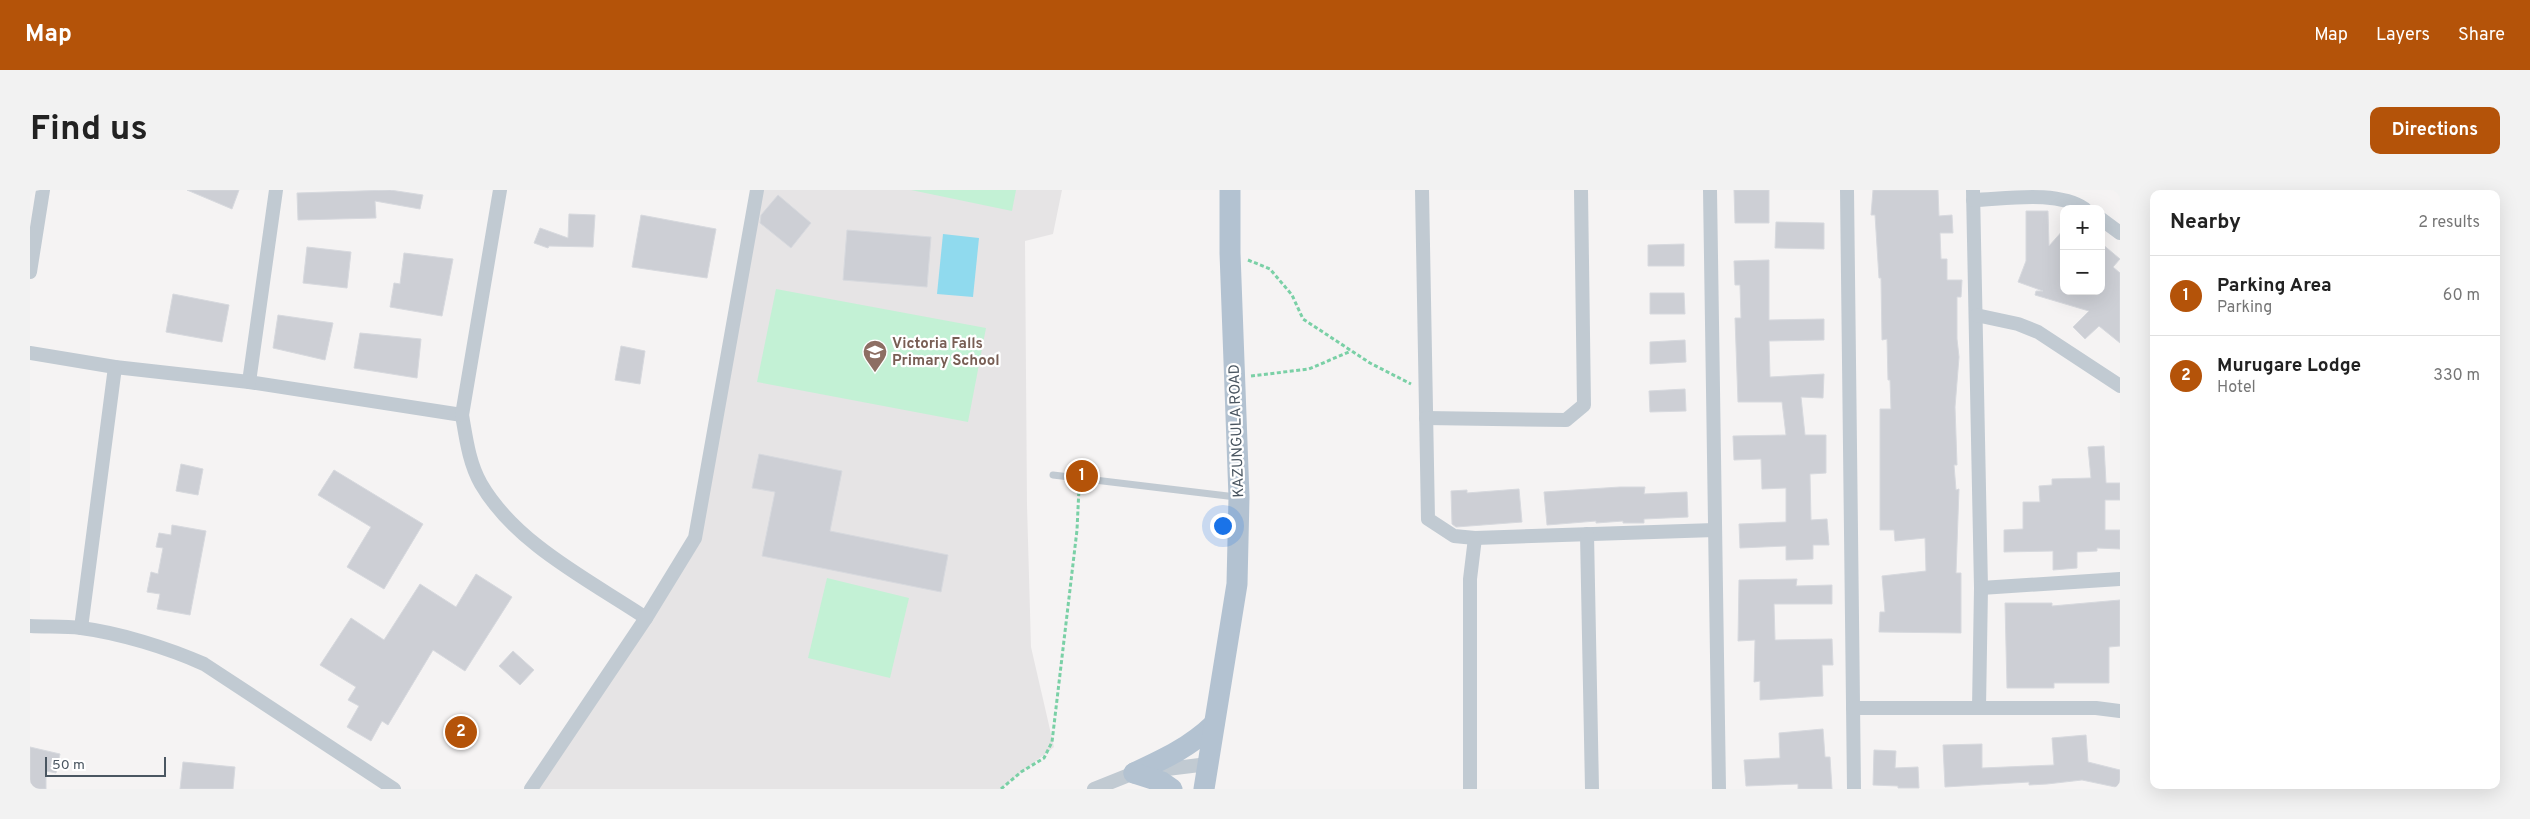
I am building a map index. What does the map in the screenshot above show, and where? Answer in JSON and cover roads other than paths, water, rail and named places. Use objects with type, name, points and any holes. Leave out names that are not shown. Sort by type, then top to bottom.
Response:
[{"type":"main road","name":"KAZUNGULA ROAD","points":[[1204,789],[1237,584],[1239,497],[1230,253],[1230,190]]},
{"type":"main road","points":[[1134,773],[1175,754],[1197,740],[1214,724]]},
{"type":"main road","points":[[1134,773],[1162,782],[1172,789]]},
{"type":"street","points":[[30,272],[43,190]]},
{"type":"street","points":[[249,382],[276,190]]},
{"type":"street","points":[[500,190],[462,415],[470,457],[481,484],[504,518],[537,546],[646,618]]},
{"type":"street","points":[[531,789],[688,552],[699,525],[757,190]]},
{"type":"street","points":[[1422,190],[1428,519],[1454,536],[1475,538],[1716,530]]},
{"type":"street","points":[[1426,418],[1566,420],[1584,405],[1582,190]]},
{"type":"street","points":[[1710,190],[1719,789]]},
{"type":"street","points":[[1847,190],[1854,789]]},
{"type":"street","points":[[1979,708],[1981,588],[1973,195],[2038,197],[2079,205]]},
{"type":"street","points":[[2105,222],[2120,233]]},
{"type":"street","points":[[1976,315],[2018,324],[2038,332],[2120,386]]},
{"type":"street","points":[[30,353],[115,366],[249,382],[462,415]]},
{"type":"street","points":[[81,628],[115,366]]},
{"type":"street","points":[[1587,534],[1592,789]]},
{"type":"street","points":[[1470,789],[1470,579],[1475,538]]},
{"type":"street","points":[[1981,588],[2120,579]]},
{"type":"street","points":[[30,626],[81,628],[158,646],[204,664],[394,789]]},
{"type":"street","points":[[1852,708],[2096,708],[2120,711]]},
{"type":"street","points":[[1094,789],[1134,773],[1208,764]]},
{"type":"lane","points":[[1053,475],[1239,497]]},
{"type":"water","points":[[943,234],[979,238],[973,297],[937,294]]},
{"type":"place","name":"Victoria Falls Primary School","points":[[875,373]]},
{"type":"place","name":"Parking Area","points":[[1082,476]]},
{"type":"place","name":"Murugare Lodge","points":[[461,732]]}]
